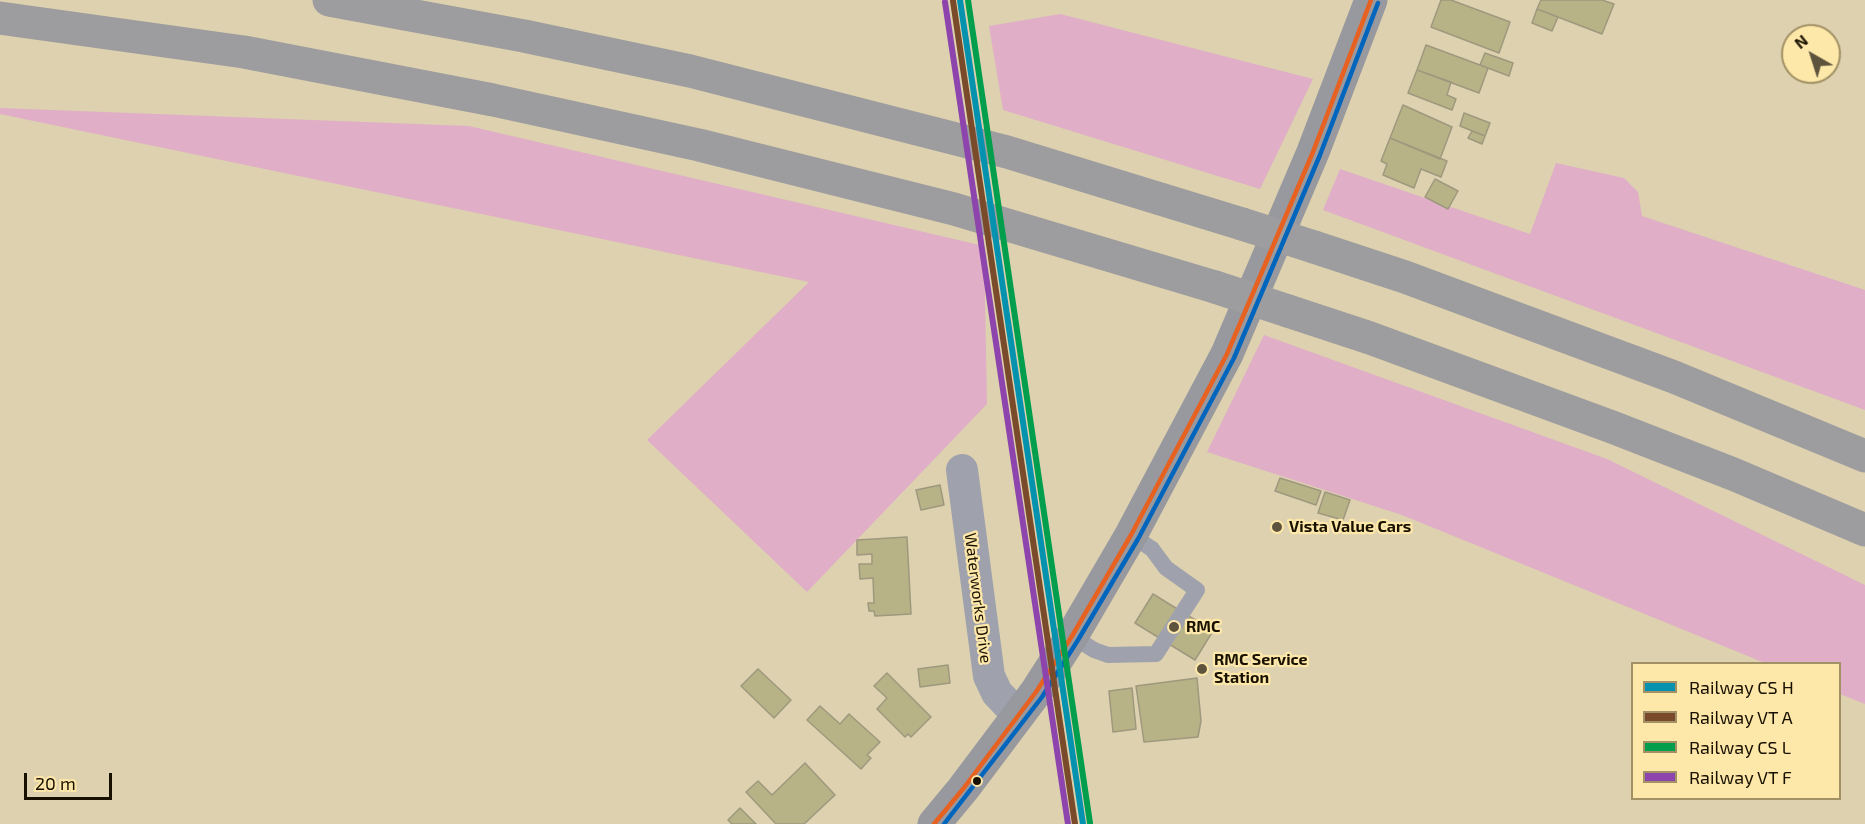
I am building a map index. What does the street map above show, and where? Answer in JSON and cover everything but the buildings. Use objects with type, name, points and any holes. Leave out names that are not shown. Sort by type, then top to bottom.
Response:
[{"type":"highway","points":[[329,0],[524,36],[690,71],[1006,152],[1242,224],[1435,288],[1663,373],[1865,456]]},
{"type":"highway","points":[[0,18],[244,52],[493,100],[699,145],[954,209],[1215,287],[1390,345],[1733,474],[1865,530]]},
{"type":"main road","points":[[934,824],[1027,704],[1070,640],[1131,535],[1227,354],[1313,152],[1371,0]]},
{"type":"street","name":"Waterworks Drive","points":[[962,470],[989,676],[998,693],[1027,704]]},
{"type":"lane","points":[[1070,640],[1108,655],[1156,654],[1197,590],[1166,568],[1152,549],[1131,535]]},
{"type":"shaded area","points":[[1060,14],[1313,79],[1260,189],[1003,110],[989,26]]},
{"type":"shaded area","points":[[0,108],[469,126],[984,246],[987,404],[807,592],[647,440],[809,282],[0,114]]},
{"type":"shaded area","points":[[1556,163],[1624,178],[1638,192],[1642,216],[1865,290],[1865,410],[1323,210],[1340,169],[1530,234]]},
{"type":"shaded area","points":[[1264,335],[1607,459],[1865,585],[1865,704],[1841,694],[1841,662],[1763,662],[1402,515],[1207,452]]},
{"type":"transit line","points":[[960,0],[1083,824]]},
{"type":"transit line","points":[[968,0],[1090,823]]},
{"type":"transit line","points":[[934,824],[1036,692],[1072,636],[1131,535],[1227,354],[1313,152],[1371,0]]},
{"type":"transit line","points":[[953,1],[1075,824]]},
{"type":"transit line","points":[[945,2],[1068,824]]},
{"type":"transit line","points":[[944,824],[1042,697],[1078,640],[1138,539],[1234,358],[1320,155],[1378,3]]},
{"type":"place","name":"Vista Value Cars","points":[[1277,527]]},
{"type":"place","name":"RMC","points":[[1174,627]]},
{"type":"place","name":"RMC Service Station","points":[[1202,669]]}]
